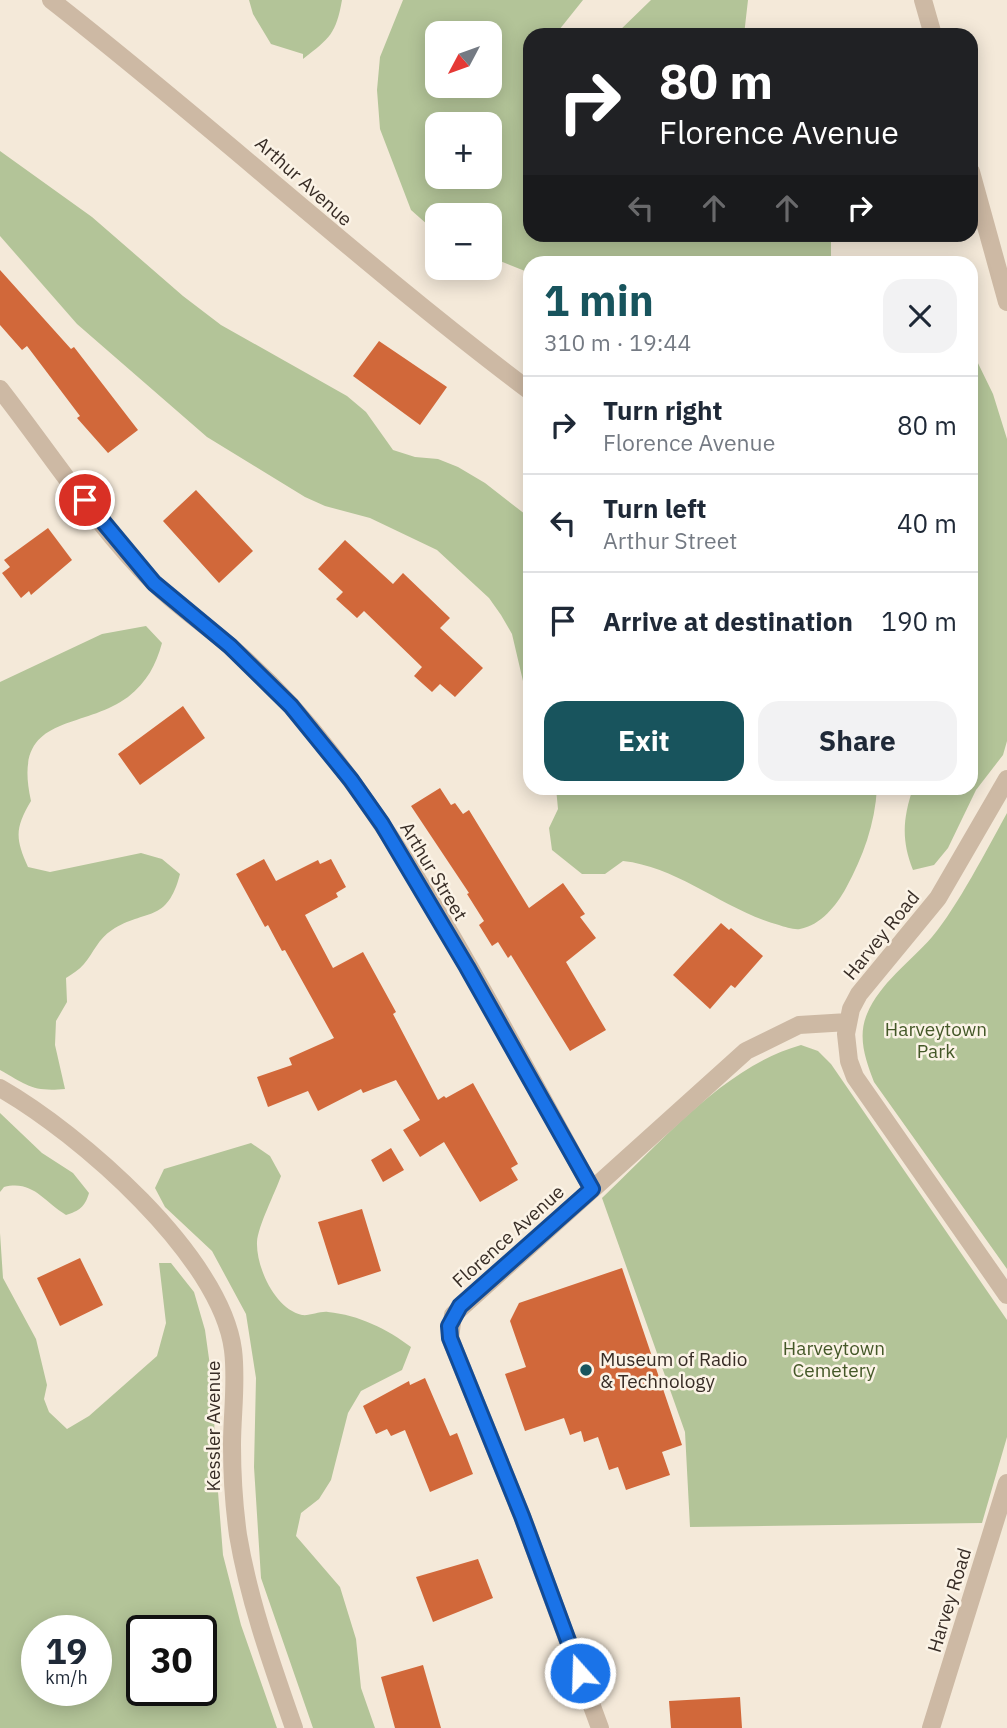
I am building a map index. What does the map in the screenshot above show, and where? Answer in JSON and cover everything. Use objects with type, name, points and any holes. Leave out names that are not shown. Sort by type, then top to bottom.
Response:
[{"type":"street","name":"Arthur Avenue","points":[[51,0],[229,142],[426,313],[523,386]]},
{"type":"street","points":[[923,0],[931,28]]},
{"type":"street","points":[[978,197],[1007,302]]},
{"type":"street","name":"Arthur Street","points":[[0,388],[127,553],[154,583],[255,669],[291,706],[351,780],[382,824],[473,977],[592,1189]]},
{"type":"street","name":"Harvey Road","points":[[1007,779],[938,898],[859,994],[848,1022],[846,1045],[855,1077],[1007,1295]]},
{"type":"street","name":"Florence Avenue","points":[[600,1728],[522,1516],[450,1338],[449,1326],[460,1306],[746,1052],[799,1025],[848,1022]]},
{"type":"street","name":"Kessler Avenue","points":[[0,1088],[52,1123],[157,1217],[190,1254],[212,1287],[233,1348],[232,1446],[238,1534],[261,1627],[294,1728]]},
{"type":"street","name":"Harvey Road","points":[[931,1728],[1007,1483]]},
{"type":"green space","points":[[249,0],[342,0],[334,28],[320,46],[303,59],[303,54],[271,44],[253,14]]},
{"type":"green space","points":[[403,0],[583,0],[561,28],[523,28],[523,242],[831,242],[831,256],[523,256],[523,270],[502,262],[502,203],[425,203],[425,222],[411,210],[380,129],[377,90],[380,57]]},
{"type":"green space","points":[[651,0],[748,0],[745,28],[622,28]]},
{"type":"green space","points":[[0,151],[92,217],[183,296],[221,325],[347,396],[366,412],[393,450],[415,457],[438,459],[458,467],[485,483],[523,513],[523,681],[512,634],[501,615],[489,598],[437,550],[370,518],[325,506],[305,497],[207,437],[77,324],[0,236]]},
{"type":"green space","points":[[978,363],[993,394],[1007,439],[1007,741],[1003,755],[978,787]]},
{"type":"green space","points":[[146,626],[162,643],[146,679],[128,697],[109,708],[54,729],[40,738],[31,752],[27,772],[31,801],[22,819],[19,840],[28,867],[50,872],[141,853],[162,859],[180,874],[175,890],[162,908],[112,930],[82,966],[66,978],[67,1002],[56,1021],[55,1045],[65,1089],[37,1088],[0,1070],[0,682],[102,634]]},
{"type":"green space","points":[[557,795],[876,795],[867,840],[846,888],[833,908],[821,919],[808,927],[798,929],[739,910],[663,871],[644,865],[623,861],[605,874],[582,874],[552,850],[549,828],[558,809]]},
{"type":"green space","points":[[911,795],[974,795],[948,848],[934,865],[913,870],[905,839]]},
{"type":"green space","name":"Harveytown Park","points":[[1007,813],[1007,1269],[874,1082],[866,1057],[863,1031],[867,1014],[880,992],[932,937],[952,910]]},
{"type":"green space","name":"Harveytown Cemetery","points":[[801,1045],[818,1051],[831,1064],[1007,1320],[1007,1437],[982,1523],[690,1527],[685,1432],[602,1198],[694,1109],[719,1089],[772,1056]]},
{"type":"green space","points":[[0,1113],[42,1153],[73,1173],[89,1193],[81,1208],[66,1215],[23,1186],[4,1187],[0,1192]]},
{"type":"green space","points":[[251,1143],[270,1156],[281,1176],[263,1219],[257,1242],[264,1275],[283,1305],[302,1315],[325,1312],[351,1316],[392,1334],[411,1347],[402,1370],[361,1391],[348,1413],[331,1480],[319,1499],[301,1513],[296,1536],[340,1587],[356,1639],[361,1688],[375,1728],[313,1728],[261,1578],[254,1467],[256,1378],[246,1314],[212,1251],[165,1207],[155,1188],[164,1169]]},
{"type":"green space","points":[[0,1233],[3,1278],[36,1339],[47,1385],[44,1399],[49,1412],[67,1429],[89,1416],[157,1356],[166,1323],[159,1263],[171,1263],[194,1292],[205,1330],[215,1402],[214,1441],[223,1555],[241,1625],[277,1728],[0,1728]]},
{"type":"building","points":[[0,270],[71,349],[74,347],[138,430],[108,453],[77,418],[80,416],[27,346],[22,350],[0,325]]},
{"type":"building","points":[[379,341],[447,387],[420,425],[353,376]]},
{"type":"building","points":[[196,490],[253,551],[219,583],[163,521]]},
{"type":"building","points":[[48,528],[72,560],[31,595],[29,591],[21,598],[2,573],[10,567],[4,560]]},
{"type":"building","points":[[345,540],[393,584],[403,573],[450,618],[440,628],[483,668],[455,697],[440,684],[432,692],[414,676],[422,667],[364,611],[357,618],[336,599],[343,592],[318,569]]},
{"type":"building","points":[[183,706],[205,738],[140,785],[118,754]]},
{"type":"building","points":[[440,788],[451,805],[455,803],[463,814],[469,810],[529,908],[563,883],[585,914],[580,917],[596,938],[566,962],[606,1030],[570,1051],[511,955],[508,958],[498,942],[492,946],[479,925],[484,921],[467,894],[469,893],[411,806]]},
{"type":"building","points":[[264,859],[276,881],[318,860],[320,864],[331,859],[346,887],[336,893],[338,897],[305,915],[333,968],[363,952],[396,1012],[393,1014],[438,1100],[473,1083],[518,1164],[511,1168],[518,1180],[480,1202],[444,1142],[420,1157],[403,1130],[420,1120],[396,1080],[363,1093],[361,1089],[318,1111],[308,1091],[268,1107],[257,1077],[292,1065],[289,1058],[334,1038],[285,950],[282,951],[268,925],[265,927],[236,874]]},
{"type":"building","points":[[721,923],[729,930],[731,928],[763,956],[735,988],[731,985],[710,1009],[673,975]]},
{"type":"building","points":[[391,1148],[404,1170],[383,1182],[371,1160]]},
{"type":"building","points":[[362,1209],[381,1271],[338,1285],[318,1222]]},
{"type":"building","points":[[80,1258],[103,1305],[60,1326],[37,1278]]},
{"type":"building","name":"Museum of Radio & Technology","points":[[622,1268],[682,1445],[662,1452],[670,1475],[626,1490],[618,1467],[609,1470],[598,1437],[584,1442],[581,1431],[570,1435],[564,1418],[525,1431],[505,1374],[526,1367],[510,1321],[519,1303]]},
{"type":"building","points":[[425,1378],[450,1436],[457,1433],[473,1474],[430,1492],[405,1430],[391,1436],[387,1429],[376,1434],[363,1406],[409,1381],[410,1385]]},
{"type":"building","points":[[478,1559],[493,1598],[433,1622],[416,1577]]},
{"type":"building","points":[[423,1665],[441,1728],[395,1728],[381,1677]]},
{"type":"building","points":[[740,1697],[742,1728],[671,1728],[669,1701]]},
{"type":"place","name":"Museum of Radio & Technology","points":[[586,1370]]},
{"type":"route","points":[[85,500],[154,583],[230,646],[291,706],[351,780],[382,824],[467,967],[592,1189],[460,1306],[449,1326],[450,1338],[522,1516],[580,1673]]}]
